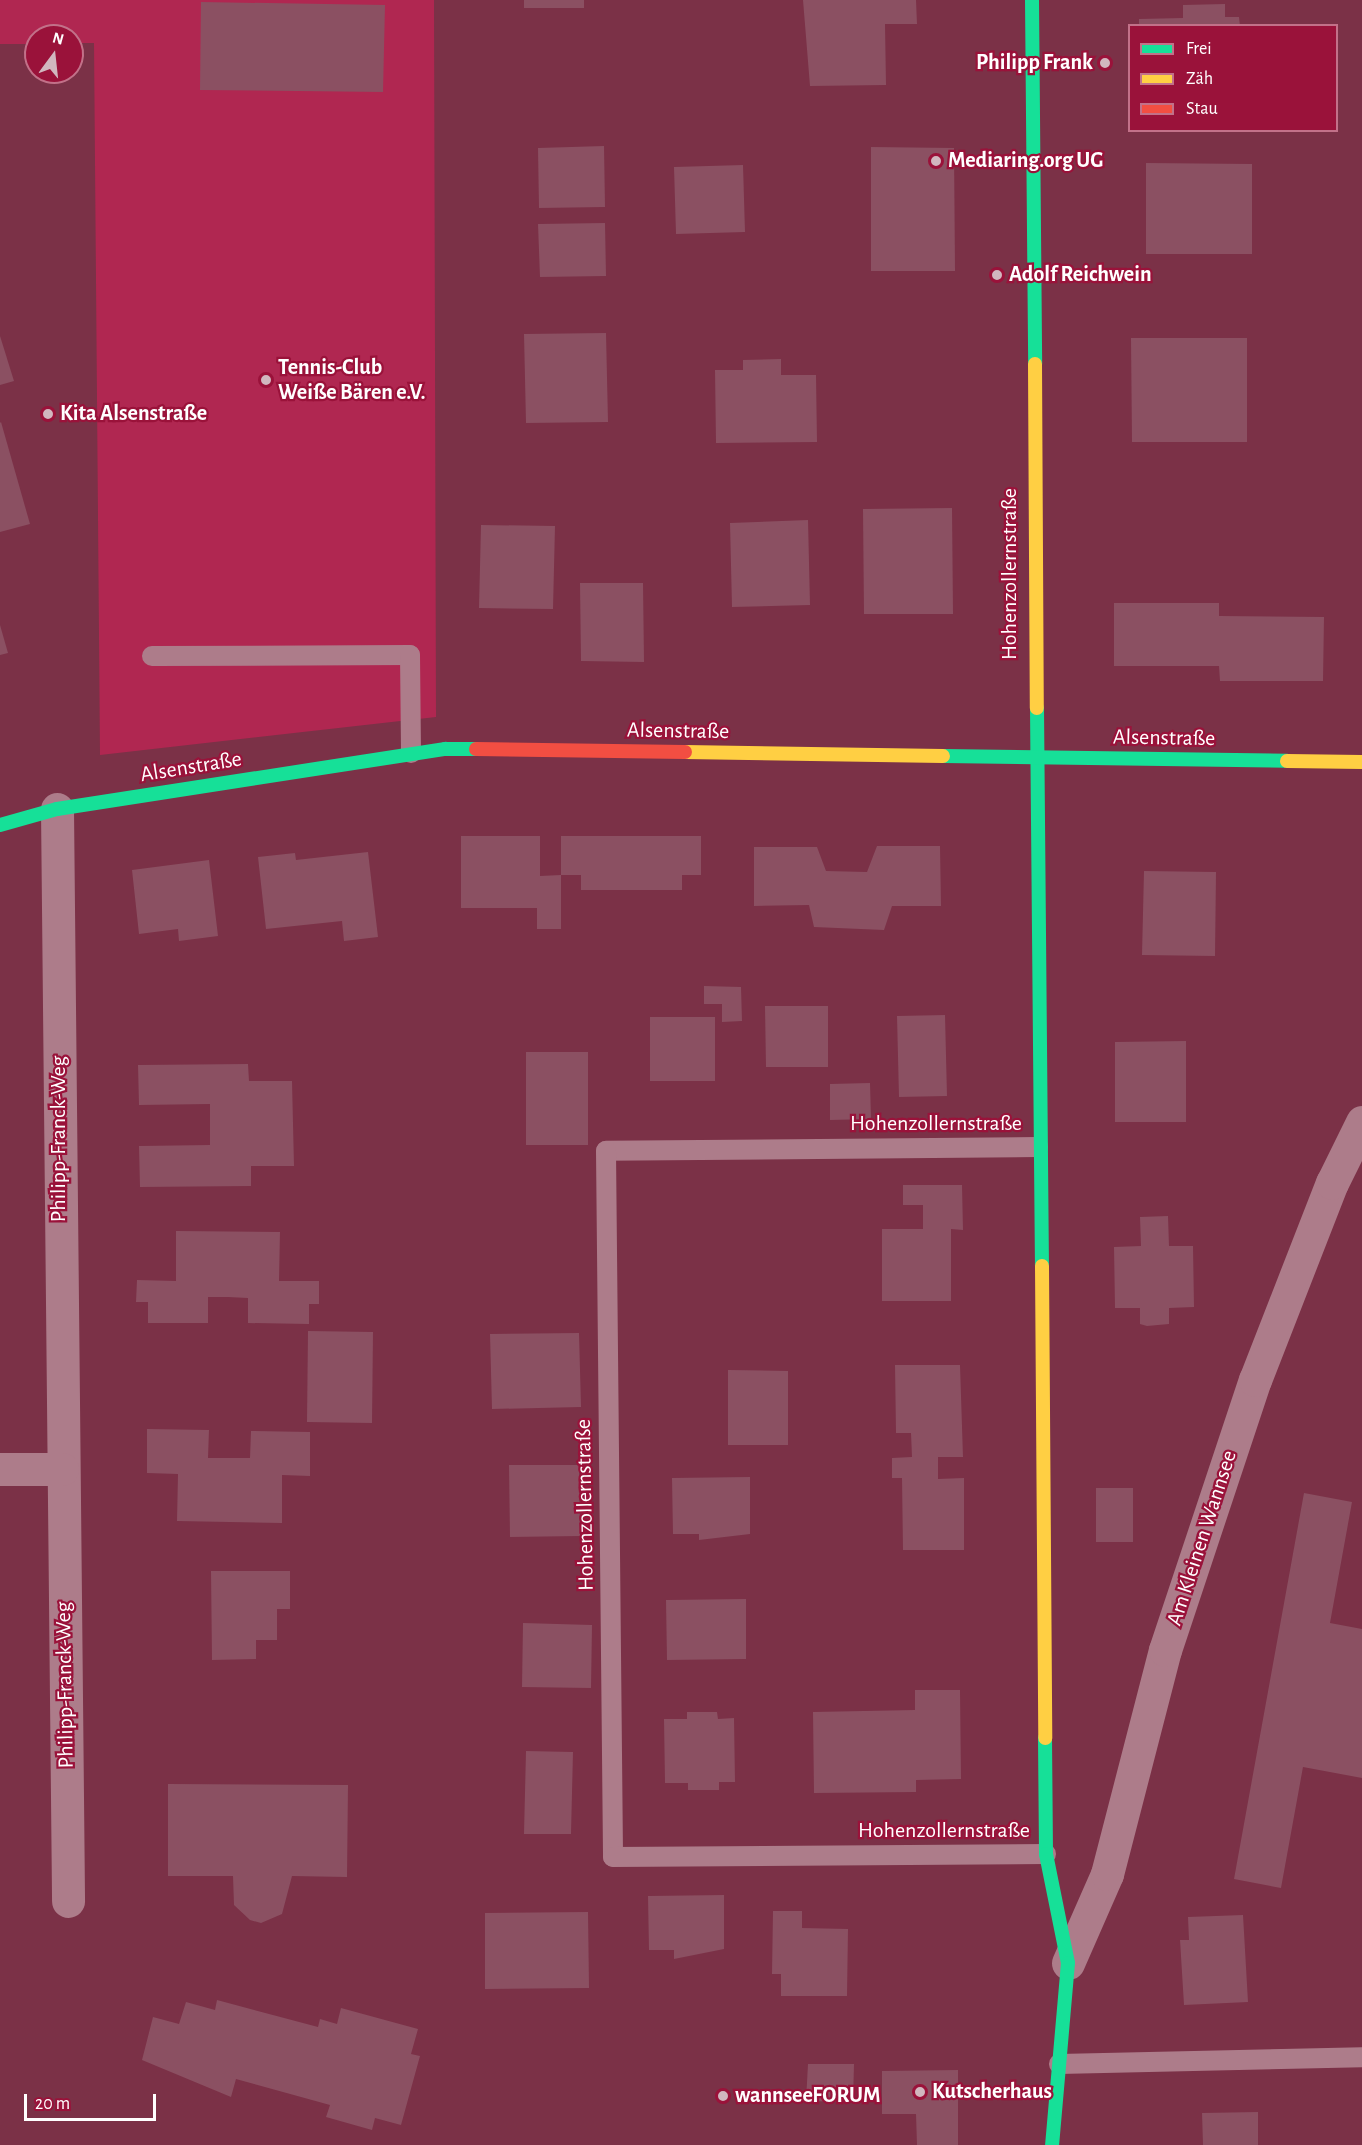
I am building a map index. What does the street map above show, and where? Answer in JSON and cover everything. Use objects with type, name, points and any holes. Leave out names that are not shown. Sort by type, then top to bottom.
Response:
[{"type":"street","name":"Hohenzollernstraße","points":[[1032,0],[1034,757],[1046,1854],[1068,1963],[1052,2145]]},
{"type":"street","name":"Alsenstraße","points":[[0,825],[57,809],[445,748],[1362,762]]},
{"type":"street","name":"Philipp-Franck-Weg","points":[[57,809],[68,1901]]},
{"type":"street","name":"Am Kleinen Wannsee","points":[[1068,1963],[1107,1874],[1165,1650],[1255,1380],[1332,1184],[1362,1122]]},
{"type":"street","points":[[0,1469],[62,1469]]},
{"type":"lane","points":[[152,656],[410,655],[411,753]]},
{"type":"lane","name":"Hohenzollernstraße","points":[[1038,1147],[606,1151],[612,1857],[1046,1854]]},
{"type":"lane","points":[[1059,2064],[1362,2057]]},
{"type":"shaded area","name":"Tennis-Club Weiße Bären e.V.","points":[[0,0],[434,0],[436,717],[100,755],[94,43],[84,43],[84,24],[24,24],[24,44],[0,44]]},
{"type":"building","points":[[524,0],[584,0],[584,8],[524,8]]},
{"type":"building","points":[[803,0],[916,0],[917,24],[885,24],[886,85],[810,86]]},
{"type":"building","points":[[201,2],[385,5],[383,92],[200,90]]},
{"type":"building","points":[[1225,4],[1225,17],[1239,17],[1240,24],[1139,24],[1139,19],[1183,18],[1183,5]]},
{"type":"building","points":[[604,146],[605,207],[539,208],[538,148]]},
{"type":"building","points":[[871,147],[954,148],[955,271],[871,271]]},
{"type":"building","points":[[1146,163],[1252,164],[1252,254],[1146,254]]},
{"type":"building","points":[[743,165],[745,232],[676,234],[674,167]]},
{"type":"building","points":[[605,223],[606,276],[540,277],[538,224]]},
{"type":"building","points":[[606,333],[608,422],[526,423],[524,334]]},
{"type":"building","points":[[0,336],[14,381],[0,385]]},
{"type":"building","points":[[1131,338],[1247,338],[1247,442],[1132,442]]},
{"type":"building","points":[[781,359],[781,375],[816,375],[817,442],[716,443],[715,370],[743,370],[743,360]]},
{"type":"building","points":[[0,423],[30,524],[0,532]]},
{"type":"building","points":[[952,508],[953,614],[864,614],[863,509]]},
{"type":"building","points":[[808,520],[810,605],[732,607],[730,523]]},
{"type":"building","points":[[481,525],[555,526],[553,609],[479,608]]},
{"type":"building","points":[[580,583],[643,583],[644,662],[581,661]]},
{"type":"building","points":[[1114,603],[1219,603],[1219,616],[1324,617],[1323,681],[1220,681],[1219,666],[1114,666]]},
{"type":"building","points":[[0,625],[8,653],[0,655]]},
{"type":"building","points":[[461,836],[540,836],[540,876],[561,875],[561,929],[537,929],[537,908],[461,908]]},
{"type":"building","points":[[561,836],[701,836],[701,875],[682,875],[682,890],[581,890],[581,875],[561,875]]},
{"type":"building","points":[[877,846],[940,846],[941,906],[892,906],[884,930],[814,927],[809,905],[754,906],[754,847],[817,847],[826,871],[867,872]]},
{"type":"building","points":[[368,852],[378,937],[344,941],[342,921],[266,929],[258,857],[295,853],[296,860]]},
{"type":"building","points":[[209,860],[218,936],[179,941],[178,929],[139,934],[132,870]]},
{"type":"building","points":[[1144,871],[1216,872],[1215,956],[1142,955]]},
{"type":"building","points":[[704,986],[741,987],[742,1021],[722,1022],[722,1004],[704,1004]]},
{"type":"building","points":[[765,1006],[828,1006],[828,1067],[766,1067]]},
{"type":"building","points":[[945,1015],[947,1096],[899,1097],[897,1016]]},
{"type":"building","points":[[650,1017],[715,1017],[715,1081],[650,1081]]},
{"type":"building","points":[[1186,1041],[1186,1122],[1115,1122],[1115,1042]]},
{"type":"building","points":[[526,1052],[588,1052],[588,1145],[526,1145]]},
{"type":"building","points":[[248,1064],[249,1081],[292,1081],[294,1166],[251,1166],[251,1186],[140,1187],[139,1146],[210,1145],[210,1104],[139,1105],[138,1065]]},
{"type":"building","points":[[870,1083],[871,1119],[830,1120],[830,1084]]},
{"type":"building","points":[[903,1185],[962,1185],[963,1230],[951,1229],[951,1301],[882,1301],[882,1229],[923,1229],[923,1205],[903,1205]]},
{"type":"building","points":[[1168,1216],[1169,1246],[1193,1246],[1194,1307],[1169,1308],[1169,1324],[1147,1326],[1140,1324],[1140,1308],[1115,1308],[1114,1247],[1141,1246],[1140,1217]]},
{"type":"building","points":[[176,1231],[280,1232],[279,1281],[319,1281],[319,1304],[309,1304],[309,1324],[248,1323],[248,1298],[228,1297],[208,1297],[208,1323],[148,1323],[148,1302],[136,1302],[137,1280],[176,1281]]},
{"type":"building","points":[[308,1331],[373,1332],[372,1423],[307,1422]]},
{"type":"building","points":[[579,1333],[581,1407],[492,1409],[490,1334]]},
{"type":"building","points":[[895,1365],[960,1365],[963,1457],[938,1457],[938,1479],[964,1478],[964,1550],[903,1550],[902,1478],[892,1478],[892,1458],[912,1457],[911,1433],[896,1433]]},
{"type":"building","points":[[728,1370],[788,1371],[788,1445],[728,1445]]},
{"type":"building","points":[[147,1429],[209,1430],[208,1458],[250,1458],[251,1431],[310,1432],[310,1476],[282,1475],[282,1523],[177,1521],[178,1474],[147,1473]]},
{"type":"building","points":[[509,1465],[579,1465],[580,1536],[510,1537]]},
{"type":"building","points":[[750,1477],[750,1534],[699,1540],[699,1534],[673,1534],[672,1478]]},
{"type":"building","points":[[1096,1488],[1133,1488],[1133,1542],[1096,1542]]},
{"type":"building","points":[[1304,1493],[1352,1502],[1330,1623],[1362,1629],[1362,1778],[1303,1767],[1281,1888],[1234,1879]]},
{"type":"building","points":[[211,1571],[290,1571],[290,1609],[277,1609],[277,1640],[256,1640],[256,1659],[212,1660]]},
{"type":"building","points":[[746,1599],[746,1659],[667,1660],[666,1600]]},
{"type":"building","points":[[523,1623],[592,1625],[591,1688],[522,1687]]},
{"type":"building","points":[[915,1690],[960,1690],[961,1779],[916,1780],[916,1792],[814,1793],[813,1712],[915,1710]]},
{"type":"building","points":[[687,1712],[717,1712],[718,1719],[734,1718],[735,1782],[719,1782],[719,1790],[688,1790],[688,1783],[665,1783],[664,1719],[687,1719]]},
{"type":"building","points":[[526,1751],[573,1752],[571,1834],[524,1834]]},
{"type":"building","points":[[168,1784],[348,1785],[347,1877],[292,1876],[282,1914],[261,1923],[250,1920],[234,1905],[233,1876],[168,1876]]},
{"type":"building","points":[[724,1895],[724,1949],[674,1959],[674,1950],[649,1950],[648,1896]]},
{"type":"building","points":[[773,1911],[802,1911],[802,1928],[848,1929],[847,1996],[781,1996],[781,1974],[772,1974]]},
{"type":"building","points":[[588,1912],[589,1988],[485,1989],[485,1913]]},
{"type":"building","points":[[1243,1915],[1248,2002],[1184,2005],[1180,1940],[1189,1940],[1188,1917]]},
{"type":"building","points":[[217,2000],[318,2027],[320,2019],[337,2024],[341,2008],[418,2029],[411,2054],[420,2056],[401,2125],[375,2118],[372,2130],[326,2117],[330,2105],[236,2079],[231,2097],[142,2060],[153,2017],[179,2024],[186,2002],[215,2010]]},
{"type":"building","points":[[808,2064],[854,2064],[853,2102],[806,2101]]},
{"type":"building","name":"Kutscherhaus","points":[[958,2070],[958,2145],[917,2145],[916,2114],[882,2114],[882,2071]]},
{"type":"building","points":[[1258,2112],[1258,2145],[1203,2145],[1202,2113]]},
{"type":"traffic: fast","points":[[1032,0],[1035,364]]},
{"type":"traffic: fast","points":[[1037,708],[1042,1266]]},
{"type":"traffic: fast","points":[[0,825],[57,809],[445,749],[476,749]]},
{"type":"traffic: fast","points":[[943,756],[1287,761]]},
{"type":"traffic: fast","points":[[1045,1738],[1046,1854],[1068,1963],[1052,2145]]},
{"type":"traffic: slow","points":[[1035,364],[1037,708]]},
{"type":"traffic: slow","points":[[685,752],[943,756]]},
{"type":"traffic: slow","points":[[1287,761],[1362,762]]},
{"type":"traffic: slow","points":[[1042,1266],[1045,1738]]},
{"type":"traffic: jam","points":[[476,749],[685,752]]},
{"type":"place","name":"Philipp Frank","points":[[1105,63]]},
{"type":"place","name":"Mediaring.org UG","points":[[936,161]]},
{"type":"place","name":"Adolf Reichwein","points":[[997,275]]},
{"type":"place","name":"Tennis-Club Weiße Bären e.V.","points":[[266,380]]},
{"type":"place","name":"Kita Alsenstraße","points":[[48,414]]},
{"type":"place","name":"Kutscherhaus","points":[[920,2092]]},
{"type":"place","name":"wannseeFORUM","points":[[723,2096]]}]
